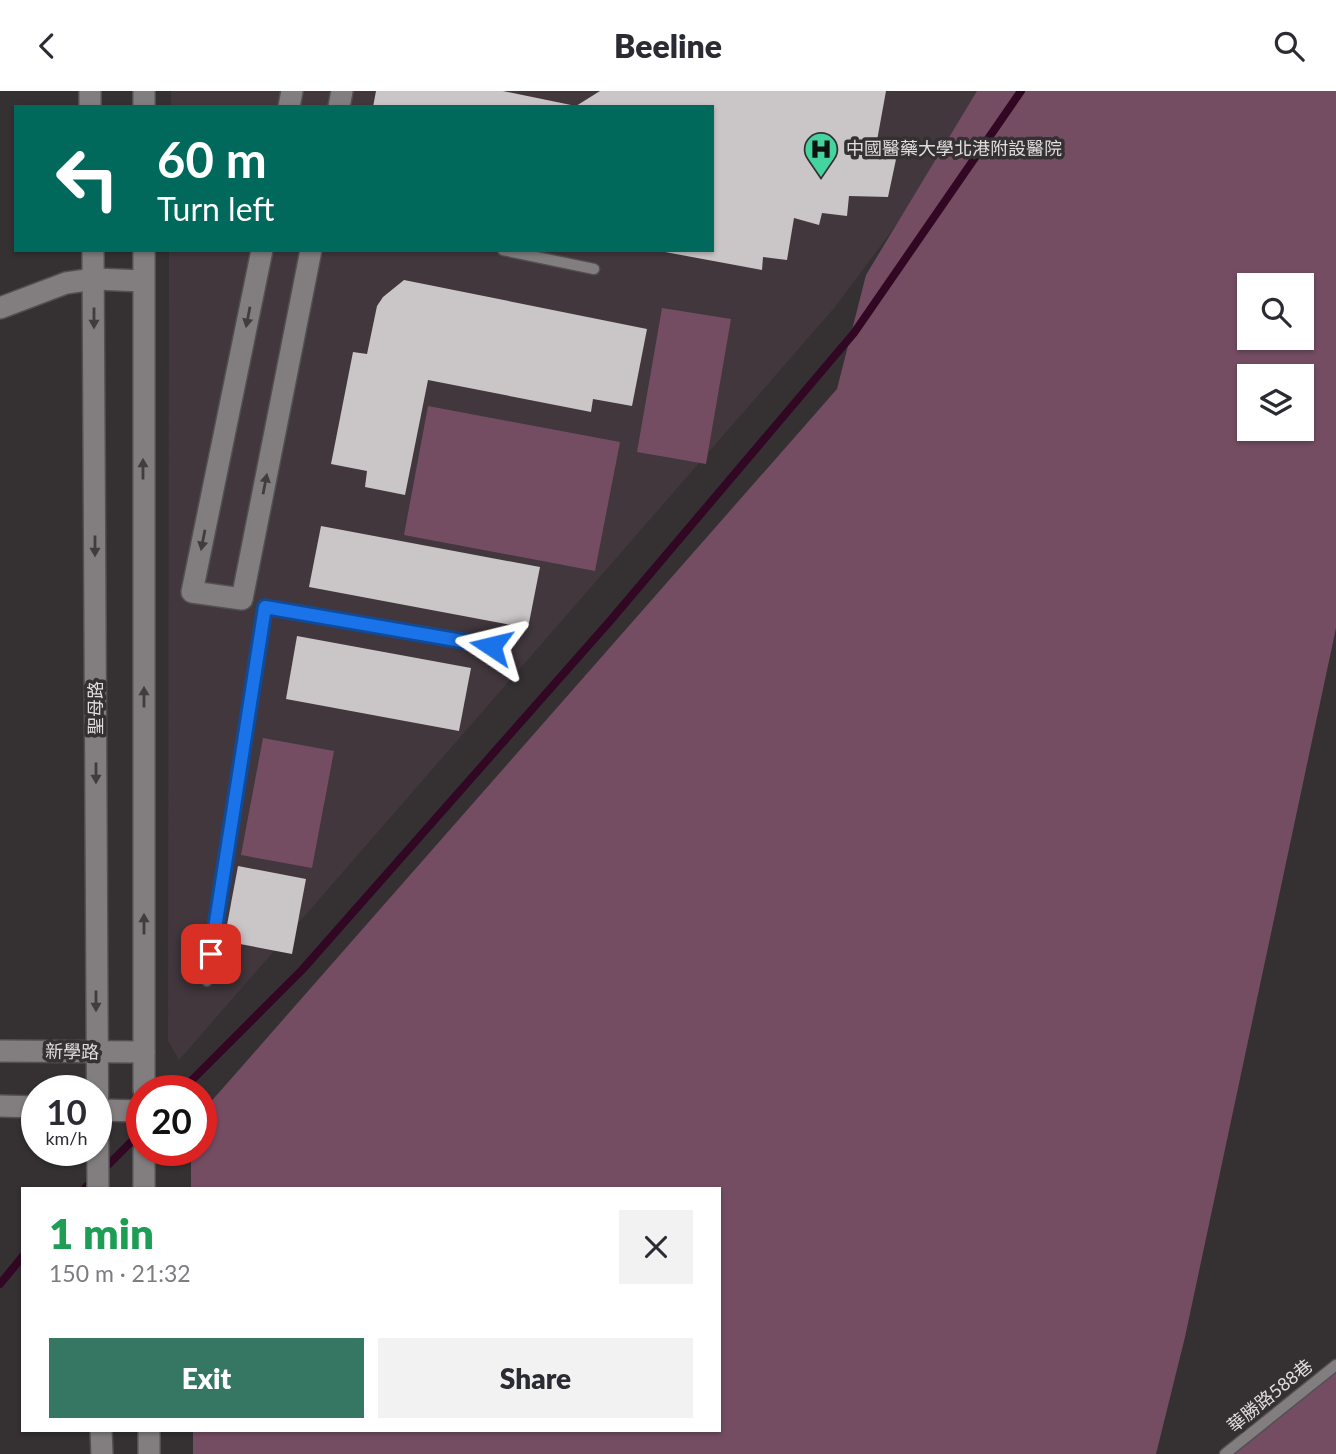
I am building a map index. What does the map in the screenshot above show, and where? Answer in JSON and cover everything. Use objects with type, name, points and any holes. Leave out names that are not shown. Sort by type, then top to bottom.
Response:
[{"type":"street","name":"聖母路","points":[[93,252],[97,1075]]},
{"type":"street","points":[[144,252],[144,1075]]},
{"type":"street","points":[[261,252],[192,592],[242,599],[311,252]]},
{"type":"street","points":[[0,308],[66,283],[94,279],[143,281]]},
{"type":"street","name":"新學路","points":[[0,1051],[144,1052]]},
{"type":"street","points":[[0,1106],[21,1107]]},
{"type":"street","name":"聖母路","points":[[97,1166],[98,1187]]},
{"type":"street","points":[[144,1166],[144,1187]]},
{"type":"street","points":[[101,1432],[102,1454]]},
{"type":"street","points":[[149,1432],[149,1454]]},
{"type":"lane","points":[[513,252],[594,269]]},
{"type":"lane","points":[[242,599],[265,607],[491,646]]},
{"type":"lane","points":[[207,981],[265,607]]},
{"type":"lane","name":"華勝路588巷","points":[[1225,1454],[1336,1365]]},
{"type":"shaded area","points":[[171,91],[996,91],[835,307],[179,1060],[168,1041],[169,252],[714,252],[714,105],[171,105]]},
{"type":"shaded area","points":[[977,91],[1336,91],[1336,628],[1185,1337],[1156,1454],[193,1454],[193,1432],[721,1432],[721,1187],[191,1187],[191,1166],[217,1166],[217,1095],[837,389],[866,275]]},
{"type":"shaded area","points":[[662,308],[731,319],[706,464],[637,452]]},
{"type":"shaded area","points":[[428,406],[620,442],[595,571],[404,535]]},
{"type":"shaded area","points":[[263,738],[334,751],[312,868],[241,855]]},
{"type":"shaded area","points":[[1336,1369],[1336,1454],[1221,1454]]},
{"type":"building","points":[[376,91],[503,91],[571,105],[373,105]]},
{"type":"building","points":[[600,91],[886,91],[876,146],[898,150],[888,197],[849,196],[847,216],[822,213],[819,225],[794,218],[787,260],[763,257],[762,270],[665,252],[714,252],[714,105],[578,105]]},
{"type":"building","points":[[404,280],[647,329],[632,406],[593,399],[591,412],[428,380],[405,495],[365,487],[367,471],[331,464],[353,352],[367,354],[377,306],[383,297]]},
{"type":"building","points":[[321,526],[540,567],[528,628],[309,587]]},
{"type":"building","points":[[297,636],[471,668],[459,731],[286,699]]},
{"type":"building","points":[[238,866],[306,879],[292,954],[224,941]]},
{"type":"waterway","points":[[197,1075],[302,970],[610,621],[854,333],[1021,91]]},
{"type":"waterway","points":[[86,1187],[126,1147]]},
{"type":"waterway","points":[[0,1284],[21,1258]]},
{"type":"place","name":"中國醫藥大學北港附設醫院","points":[[821,179]]},
{"type":"route","points":[[211,954],[265,607],[491,646]]}]
